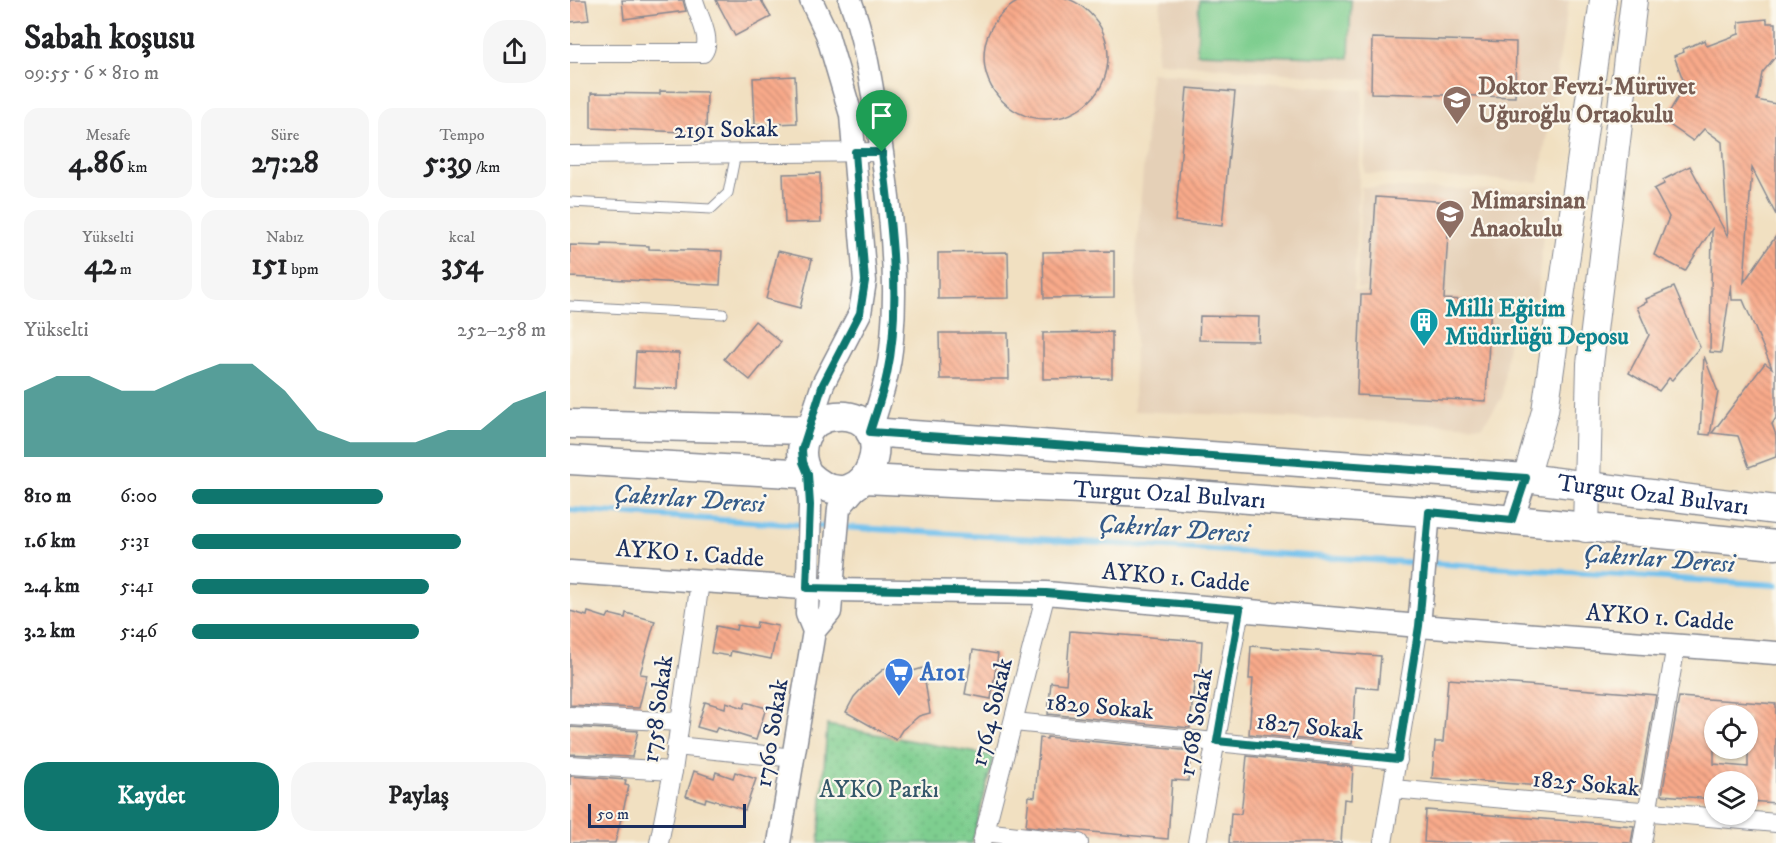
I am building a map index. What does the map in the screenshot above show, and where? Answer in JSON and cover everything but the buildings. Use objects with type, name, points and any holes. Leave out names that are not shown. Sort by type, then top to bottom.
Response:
[{"type":"main road","points":[[1526,478],[1545,411],[1603,0]]},
{"type":"main road","points":[[1586,529],[1590,364],[1635,0]]},
{"type":"main road","name":"Turgut Ozal Bulvarı","points":[[570,424],[808,430],[820,420],[842,415],[862,423],[870,432],[1526,478],[1776,510]]},
{"type":"main road","points":[[808,430],[802,450],[803,462],[808,474]]},
{"type":"main road","points":[[864,479],[873,466],[876,454],[870,432]]},
{"type":"main road","name":"Turgut Ozal Bulvarı","points":[[570,460],[808,474],[826,487],[837,489],[848,488],[864,479],[1167,493],[1429,512],[1586,529],[1776,545]]},
{"type":"street","points":[[570,53],[703,53],[707,47],[707,36],[694,0]]},
{"type":"street","points":[[808,430],[823,384],[860,313],[865,281],[851,115],[827,34],[811,0]]},
{"type":"street","points":[[850,0],[870,82],[882,152],[892,264],[892,338],[888,373],[870,432]]},
{"type":"street","name":"2191 Sokak","points":[[570,155],[882,152]]},
{"type":"street","points":[[808,474],[810,542],[807,614],[814,631],[830,612],[839,508],[864,479]]},
{"type":"street","points":[[1512,520],[1526,478]]},
{"type":"street","points":[[1383,843],[1419,626],[1429,512]]},
{"type":"street","name":"AYKO 1. Cadde","points":[[570,572],[832,590],[1046,593],[1419,626],[1776,653]]},
{"type":"street","name":"1758 Sokak","points":[[659,843],[673,771],[700,582]]},
{"type":"street","name":"1764 Sokak","points":[[983,838],[1046,593]]},
{"type":"street","name":"1768 Sokak","points":[[1197,843],[1240,609]]},
{"type":"street","name":"1760 Sokak","points":[[779,843],[795,758],[814,631]]},
{"type":"street","points":[[1642,843],[1676,645]]},
{"type":"street","points":[[570,716],[680,722]]},
{"type":"street","name":"1829 Sokak","points":[[1014,722],[1217,741]]},
{"type":"street","name":"1827 Sokak","points":[[1217,741],[1398,759]]},
{"type":"street","points":[[676,746],[795,758]]},
{"type":"street","points":[[570,765],[673,771]]},
{"type":"street","name":"1825 Sokak","points":[[1393,789],[1776,824]]},
{"type":"street","points":[[983,838],[1079,843]]},
{"type":"lane","points":[[570,202],[711,209],[728,193],[736,153]]},
{"type":"lane","points":[[570,306],[723,314]]},
{"type":"shaded area","name":"Doktor Fevzi-Mürüvet Uğuroğlu Ortaokulu","points":[[1161,0],[1569,0],[1539,182],[1364,173],[1368,80],[1156,62]]},
{"type":"shaded area","points":[[1151,73],[1363,90],[1354,290],[1510,298],[1357,288],[1361,187],[1547,191],[1537,299],[1513,298],[1502,398],[1482,426],[1134,411],[1136,256]]},
{"type":"green space","points":[[1199,0],[1351,0],[1349,58],[1197,53]]},
{"type":"green space","name":"AYKO Parkı","points":[[827,725],[994,756],[972,843],[819,843]]},
{"type":"waterway","name":"Çakırlar Deresi","points":[[570,510],[833,527]]},
{"type":"waterway","name":"Çakırlar Deresi","points":[[843,527],[1420,563]]},
{"type":"waterway","name":"Çakırlar Deresi","points":[[1430,563],[1776,585]]},
{"type":"place","name":"Doktor Fevzi-Mürüvet Uğuroğlu Ortaokulu","points":[[1457,126]]},
{"type":"place","name":"Mimarsinan Anaokulu","points":[[1450,240]]},
{"type":"place","name":"Milli Eğitim Müdürlüğü Deposu","points":[[1424,348]]},
{"type":"place","name":"A101","points":[[899,698]]},
{"type":"route","points":[[855,152],[882,152],[892,264],[892,338],[888,373],[870,432],[1526,478],[1512,520],[1429,512],[1419,626],[1398,759],[1217,741],[1240,609],[1046,593],[807,588],[810,505],[808,474],[803,462],[804,438],[823,384],[860,313],[865,281],[855,152]]}]
